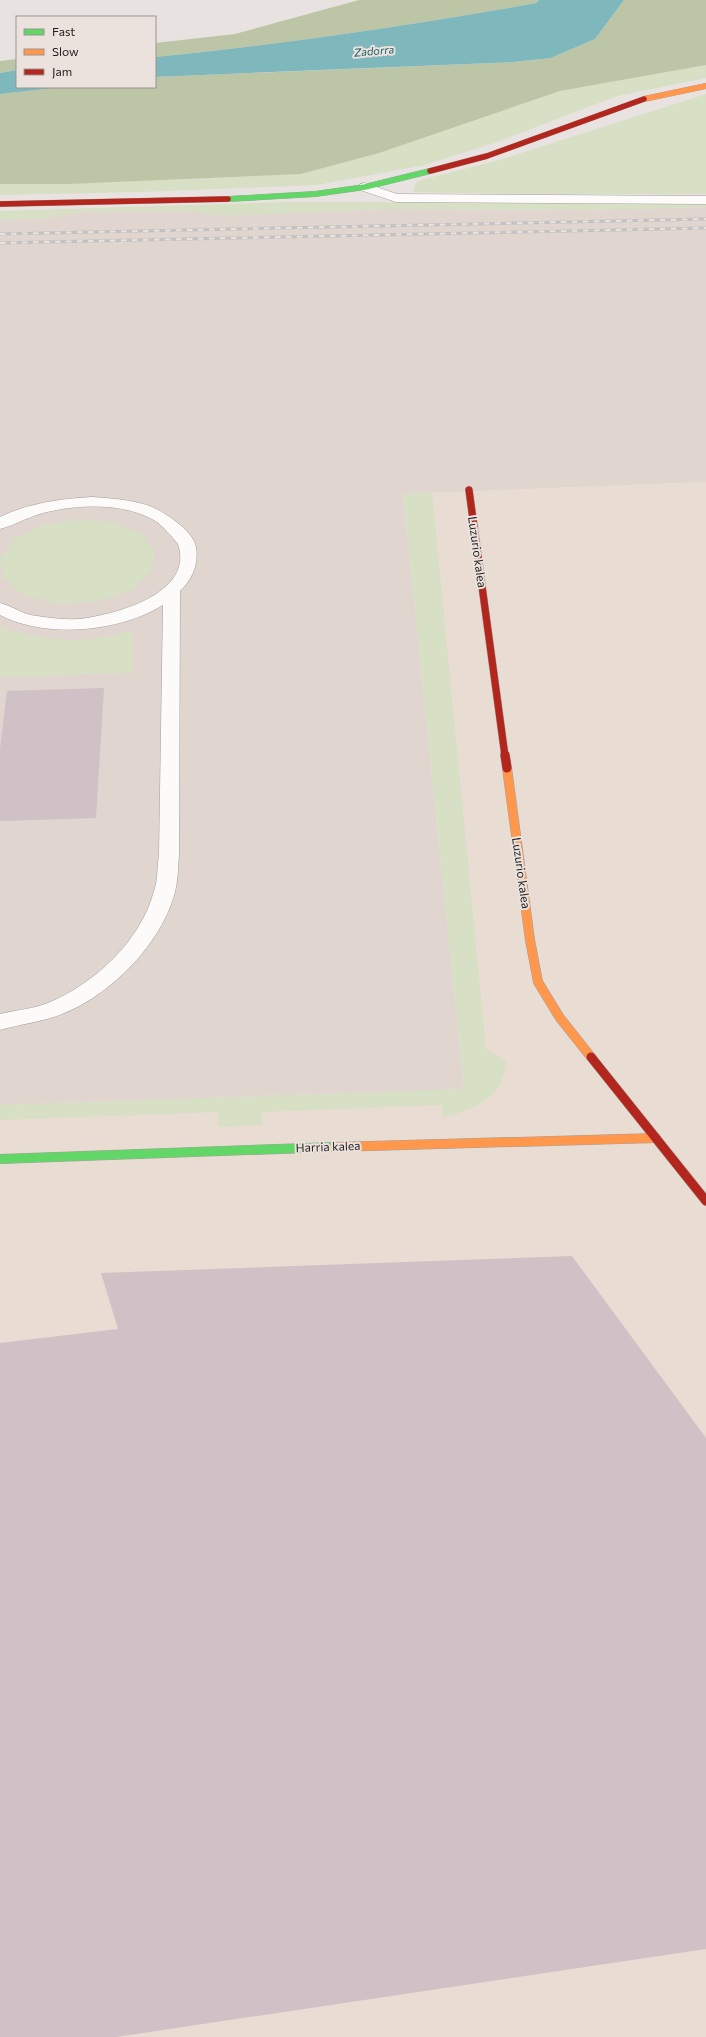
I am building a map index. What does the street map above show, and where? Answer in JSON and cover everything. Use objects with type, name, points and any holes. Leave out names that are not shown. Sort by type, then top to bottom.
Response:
[{"type":"street","points":[[0,204],[244,199],[315,194],[365,187],[487,156],[652,96],[706,86]]},
{"type":"street","points":[[365,187],[396,198],[706,200]]},
{"type":"street","name":"Luzurio kalea","points":[[469,490],[530,940],[538,982],[560,1018],[706,1201]]},
{"type":"street","points":[[0,524],[12,516],[53,504],[98,501],[139,508],[171,524],[188,546],[188,569],[172,592],[132,614],[78,624],[25,620],[0,608]]},
{"type":"street","points":[[0,1022],[56,1009],[92,989],[121,962],[147,930],[164,896],[169,855],[172,592]]},
{"type":"street","name":"Harria kalea","points":[[0,1159],[426,1143],[656,1138]]},
{"type":"shaded area","points":[[706,207],[706,482],[403,494],[464,1089],[0,1105],[0,220],[40,219],[79,212],[197,211],[220,216],[389,209],[582,210]]},
{"type":"shaded area","points":[[706,482],[706,2037],[0,2037],[0,1105],[464,1089],[403,494]]},
{"type":"green space","points":[[359,0],[539,0],[536,3],[394,27],[156,57],[156,43],[235,34]]},
{"type":"green space","points":[[624,0],[706,0],[706,65],[560,91],[379,153],[301,174],[69,184],[0,184],[0,94],[55,88],[156,88],[156,77],[513,62],[551,58],[595,39]]},
{"type":"green space","points":[[16,59],[16,70],[0,73],[0,61]]},
{"type":"green space","points":[[706,65],[706,78],[617,96],[494,143],[425,165],[317,185],[138,192],[0,195],[0,184],[69,184],[301,174],[379,153],[560,91]]},
{"type":"green space","points":[[706,94],[706,194],[516,194],[413,192],[417,181],[496,161]]},
{"type":"green space","points":[[289,202],[706,203],[706,207],[582,210],[389,209],[220,216],[197,211],[79,212],[40,219],[0,220],[0,211]]},
{"type":"green space","points":[[432,492],[486,1049],[507,1061],[503,1077],[498,1087],[485,1100],[477,1105],[443,1118],[442,1105],[262,1112],[262,1125],[218,1127],[218,1112],[0,1120],[0,1105],[464,1089],[403,494]]},
{"type":"green space","points":[[79,519],[114,522],[142,534],[155,552],[151,572],[130,591],[96,602],[58,604],[24,595],[4,579],[0,558],[15,539],[43,525]]},
{"type":"green space","points":[[0,628],[61,640],[86,640],[116,635],[132,630],[132,673],[0,677]]},
{"type":"water","name":"Zadorra","points":[[539,0],[624,0],[595,39],[551,58],[513,62],[156,77],[156,57],[393,27],[536,3]]},
{"type":"water","points":[[16,70],[16,88],[55,88],[0,94],[0,73]]},
{"type":"building","points":[[104,688],[96,818],[0,821],[0,749],[7,691]]},
{"type":"building","points":[[572,1256],[706,1438],[706,1949],[116,2037],[0,2037],[0,1343],[118,1329],[101,1273]]},
{"type":"railway","points":[[0,234],[706,219]]},
{"type":"railway","points":[[0,243],[706,228]]},
{"type":"traffic: fast","points":[[228,199],[315,194],[365,187],[430,171]]},
{"type":"traffic: fast","points":[[0,1159],[334,1147]]},
{"type":"traffic: slow","points":[[644,99],[706,86]]},
{"type":"traffic: slow","points":[[507,768],[530,940],[538,982],[560,1018],[591,1057]]},
{"type":"traffic: slow","points":[[334,1147],[656,1138]]},
{"type":"traffic: jam","points":[[430,171],[487,156],[644,99]]},
{"type":"traffic: jam","points":[[0,204],[228,199]]},
{"type":"traffic: jam","points":[[469,490],[507,768]]},
{"type":"traffic: jam","points":[[591,1057],[706,1201]]}]
